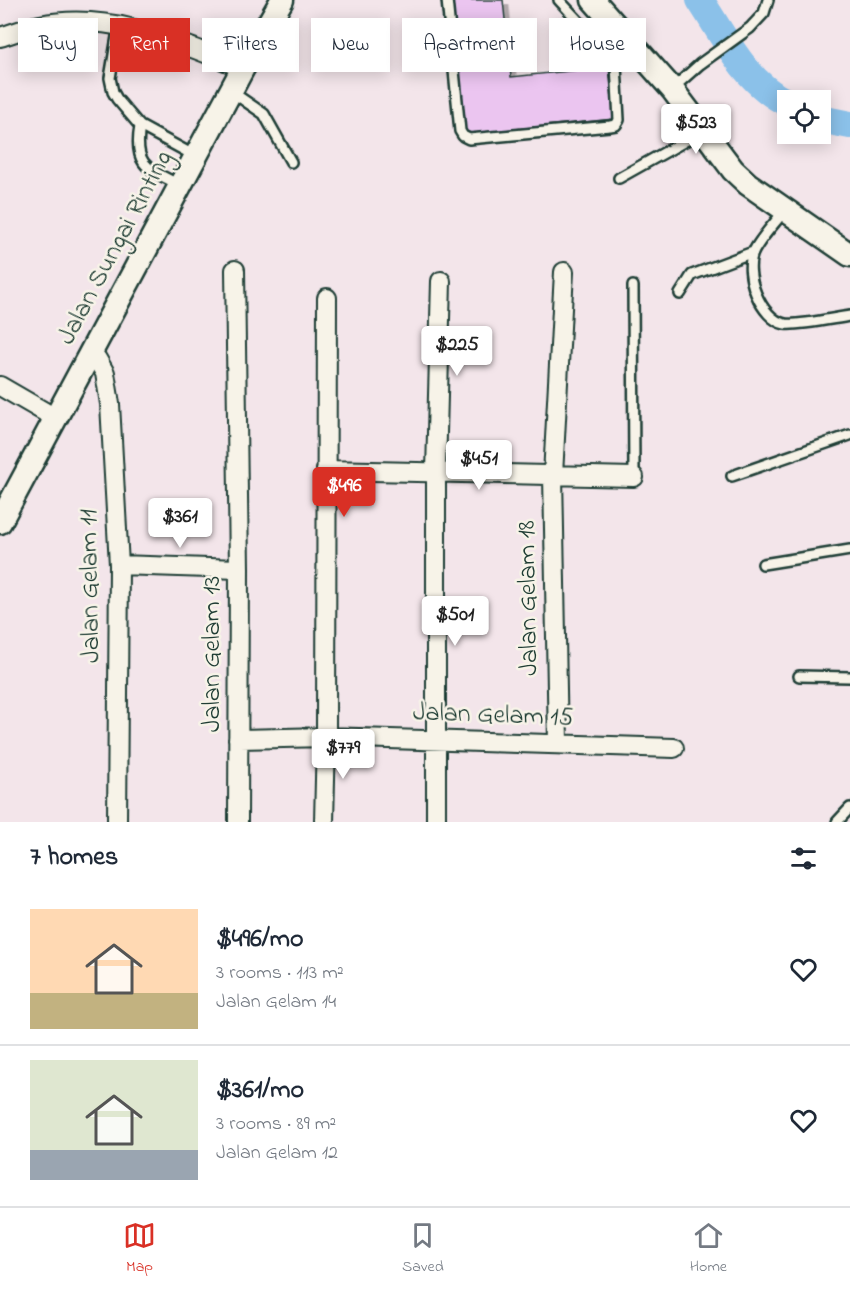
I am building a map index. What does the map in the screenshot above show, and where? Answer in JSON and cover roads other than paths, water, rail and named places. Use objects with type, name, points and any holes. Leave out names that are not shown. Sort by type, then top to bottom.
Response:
[{"type":"street","name":"Jalan Sungai Rinting","points":[[272,18],[282,0]]},
{"type":"street","points":[[593,0],[672,89],[733,170],[748,184],[850,255]]},
{"type":"street","points":[[0,37],[39,25],[83,21],[110,24]]},
{"type":"street","name":"Jalan Sungai Rinting","points":[[0,522],[241,72]]},
{"type":"street","name":"Jalan Gelam 13","points":[[235,270],[239,569],[238,822]]},
{"type":"street","name":"Jalan Gelam 18","points":[[558,744],[553,475],[564,272]]},
{"type":"street","points":[[436,822],[436,471],[441,281]]},
{"type":"street","points":[[324,822],[327,298]]},
{"type":"street","name":"Jalan Gelam 11","points":[[91,355],[97,359],[105,373],[110,404],[119,565],[117,822]]},
{"type":"street","points":[[0,386],[57,419]]},
{"type":"street","points":[[326,470],[634,477]]},
{"type":"street","points":[[119,565],[239,569]]},
{"type":"street","name":"Jalan Gelam 15","points":[[238,739],[326,737],[674,748]]},
{"type":"lane","points":[[447,0],[460,131],[462,136],[469,139],[610,126],[616,125],[620,120],[616,65],[611,56],[559,0]]},
{"type":"lane","points":[[672,89],[700,64],[750,28],[764,13],[768,0]]},
{"type":"lane","points":[[111,72],[112,92],[140,126],[196,156]]},
{"type":"lane","points":[[231,91],[264,114],[291,162]]},
{"type":"lane","points":[[140,126],[137,144],[139,155],[144,163],[155,172],[181,185]]},
{"type":"lane","points":[[619,178],[703,130]]},
{"type":"lane","points":[[785,210],[753,252],[750,268],[759,301],[776,321],[787,324],[850,316]]},
{"type":"lane","points":[[680,294],[692,275],[753,252]]},
{"type":"lane","points":[[633,286],[634,477]]},
{"type":"lane","points":[[732,476],[850,435]]},
{"type":"lane","points":[[764,564],[850,550]]},
{"type":"lane","points":[[799,676],[850,677]]},
{"type":"lane","points":[[837,822],[850,808]]},
{"type":"waterway","points":[[700,0],[748,72],[777,97]]},
{"type":"waterway","points":[[831,121],[850,125]]}]
